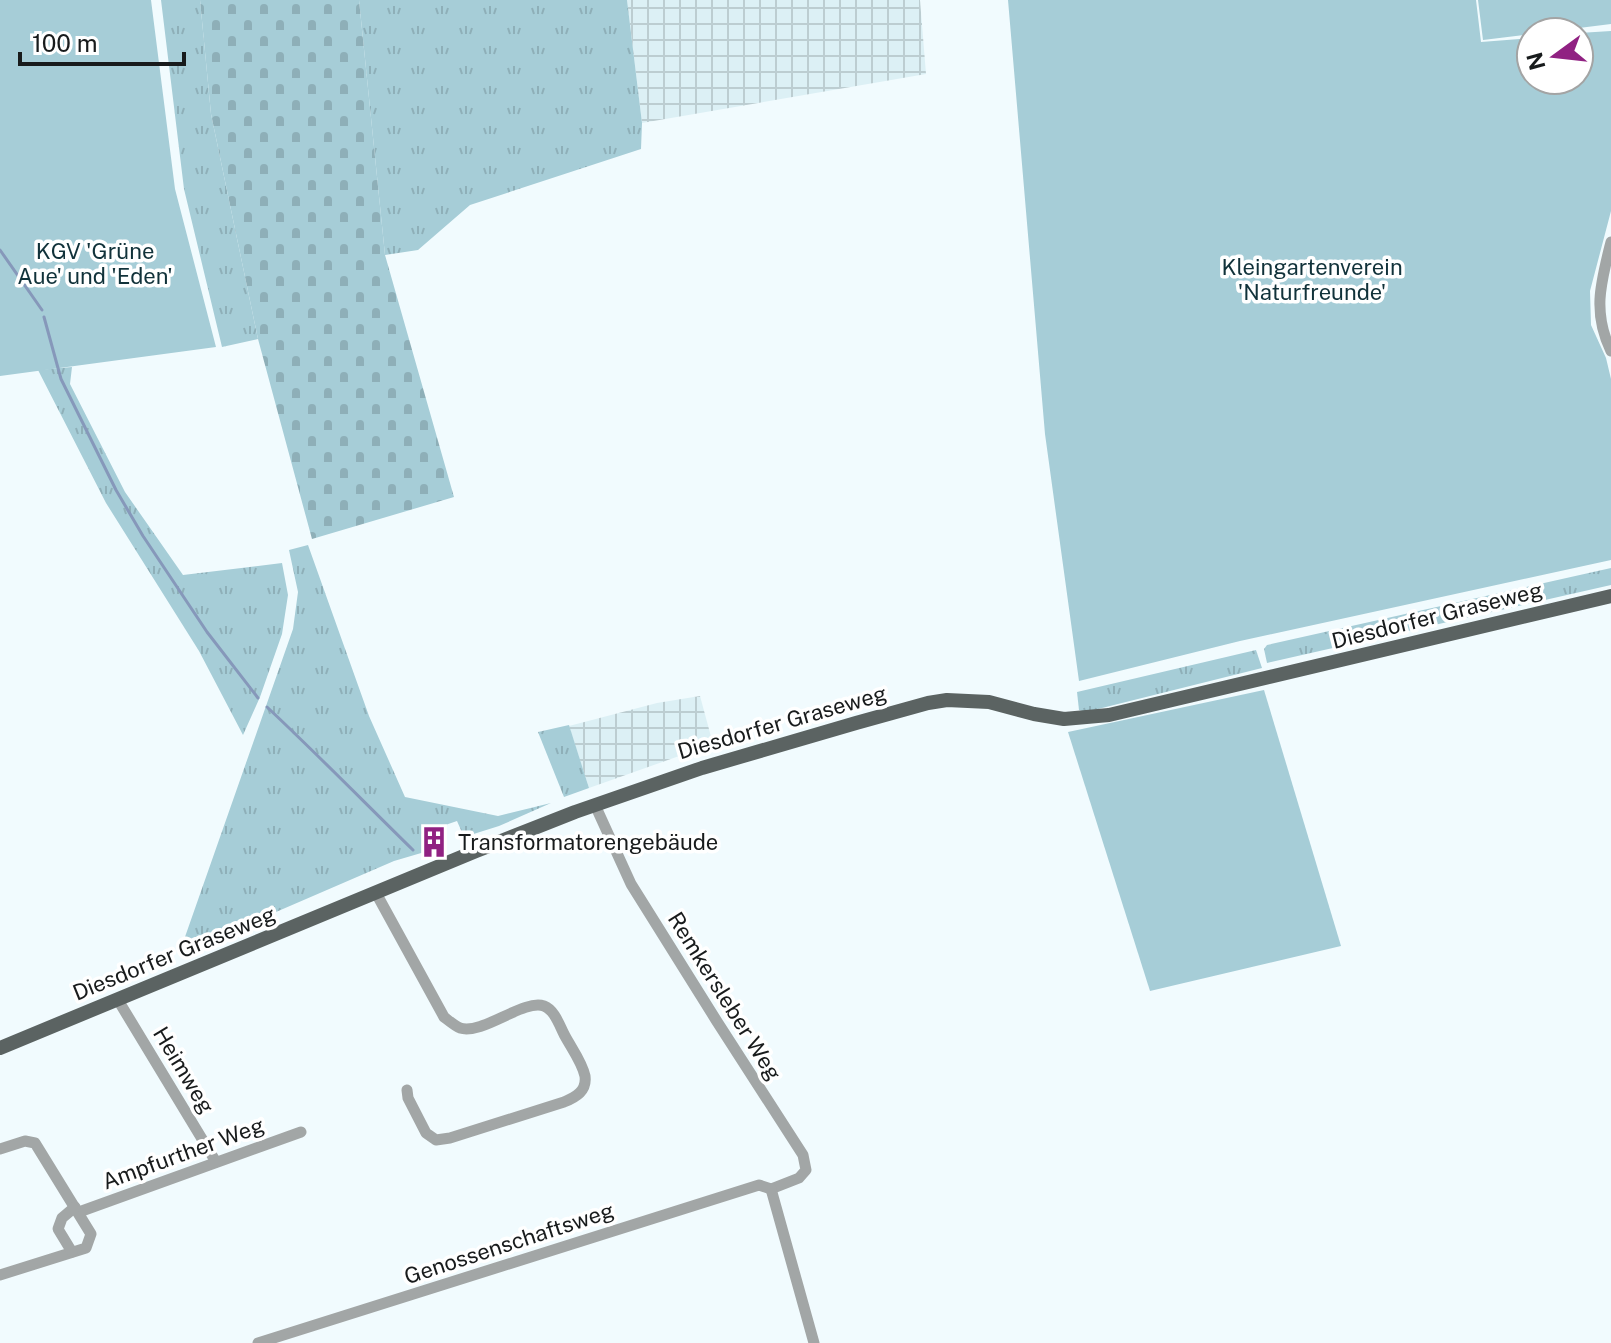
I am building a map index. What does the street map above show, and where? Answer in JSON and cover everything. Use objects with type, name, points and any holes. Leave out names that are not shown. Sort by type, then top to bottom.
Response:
[{"type":"main road","name":"Diesdorfer Graseweg","points":[[0,1048],[476,851],[595,805],[702,768],[928,703],[977,700],[1064,719],[1109,715],[1611,596]]},
{"type":"street","points":[[1611,242],[1599,311],[1600,325],[1611,351]]},
{"type":"street","name":"Remkersleber Weg","points":[[595,805],[631,884],[803,1155],[806,1170],[799,1178],[771,1189]]},
{"type":"street","points":[[376,893],[444,1017],[459,1028],[476,1027],[531,1006],[543,1006],[552,1012],[586,1079],[578,1096],[564,1102],[436,1140],[426,1133],[407,1090]]},
{"type":"street","name":"Heimweg","points":[[118,1000],[216,1162]]},
{"type":"street","name":"Ampfurther Weg","points":[[77,1209],[301,1132]]},
{"type":"street","points":[[0,1149],[25,1141],[35,1143],[91,1234],[86,1248],[0,1275]]},
{"type":"street","name":"Genossenschaftsweg","points":[[258,1343],[759,1185],[771,1189]]},
{"type":"street","points":[[771,1189],[814,1343]]},
{"type":"street","points":[[72,1252],[58,1229],[62,1218],[77,1209]]},
{"type":"shaded area","points":[[627,0],[920,0],[926,74],[642,123]]},
{"type":"shaded area","points":[[700,696],[713,744],[589,788],[569,726],[657,703]]},
{"type":"green space","name":"KGV 'Grüne Aue' und 'Eden'","points":[[0,0],[151,0],[175,189],[216,347],[0,376]]},
{"type":"green space","points":[[161,0],[200,0],[211,114],[258,339],[222,347],[184,189]]},
{"type":"green space","points":[[200,0],[359,0],[385,255],[454,497],[312,539],[258,339],[211,114]]},
{"type":"green space","points":[[359,0],[627,0],[642,123],[641,149],[470,205],[418,250],[385,255]]},
{"type":"green space","name":"Kleingartenverein 'Naturfreunde'","points":[[1008,0],[1476,0],[1481,42],[1515,39],[1515,96],[1595,96],[1595,32],[1611,31],[1611,211],[1590,291],[1591,325],[1606,358],[1611,379],[1611,560],[1240,641],[1079,681],[1045,434]]},
{"type":"green space","points":[[1478,0],[1611,0],[1611,24],[1595,26],[1595,16],[1515,16],[1515,36],[1483,40]]},
{"type":"green space","points":[[72,367],[70,384],[125,492],[183,575],[282,563],[288,595],[282,634],[243,735],[199,651],[106,503],[38,370]]},
{"type":"green space","points":[[308,545],[369,716],[405,797],[498,816],[551,803],[499,826],[464,837],[457,821],[422,833],[428,851],[394,861],[179,954],[293,629],[298,592],[289,550]]},
{"type":"green space","points":[[1611,568],[1611,585],[1267,663],[1264,649],[1267,645]]},
{"type":"green space","points":[[1256,650],[1262,668],[1086,712],[1079,710],[1077,692]]},
{"type":"green space","points":[[1264,690],[1341,946],[1150,991],[1068,732]]},
{"type":"green space","points":[[569,725],[589,788],[564,797],[538,732]]},
{"type":"waterway","points":[[0,250],[42,310]]},
{"type":"waterway","points":[[44,317],[61,379],[116,490],[207,632],[258,698]]},
{"type":"waterway","points":[[267,707],[413,850]]},
{"type":"place","name":"Transformatorengebäude","points":[[434,842]]}]
